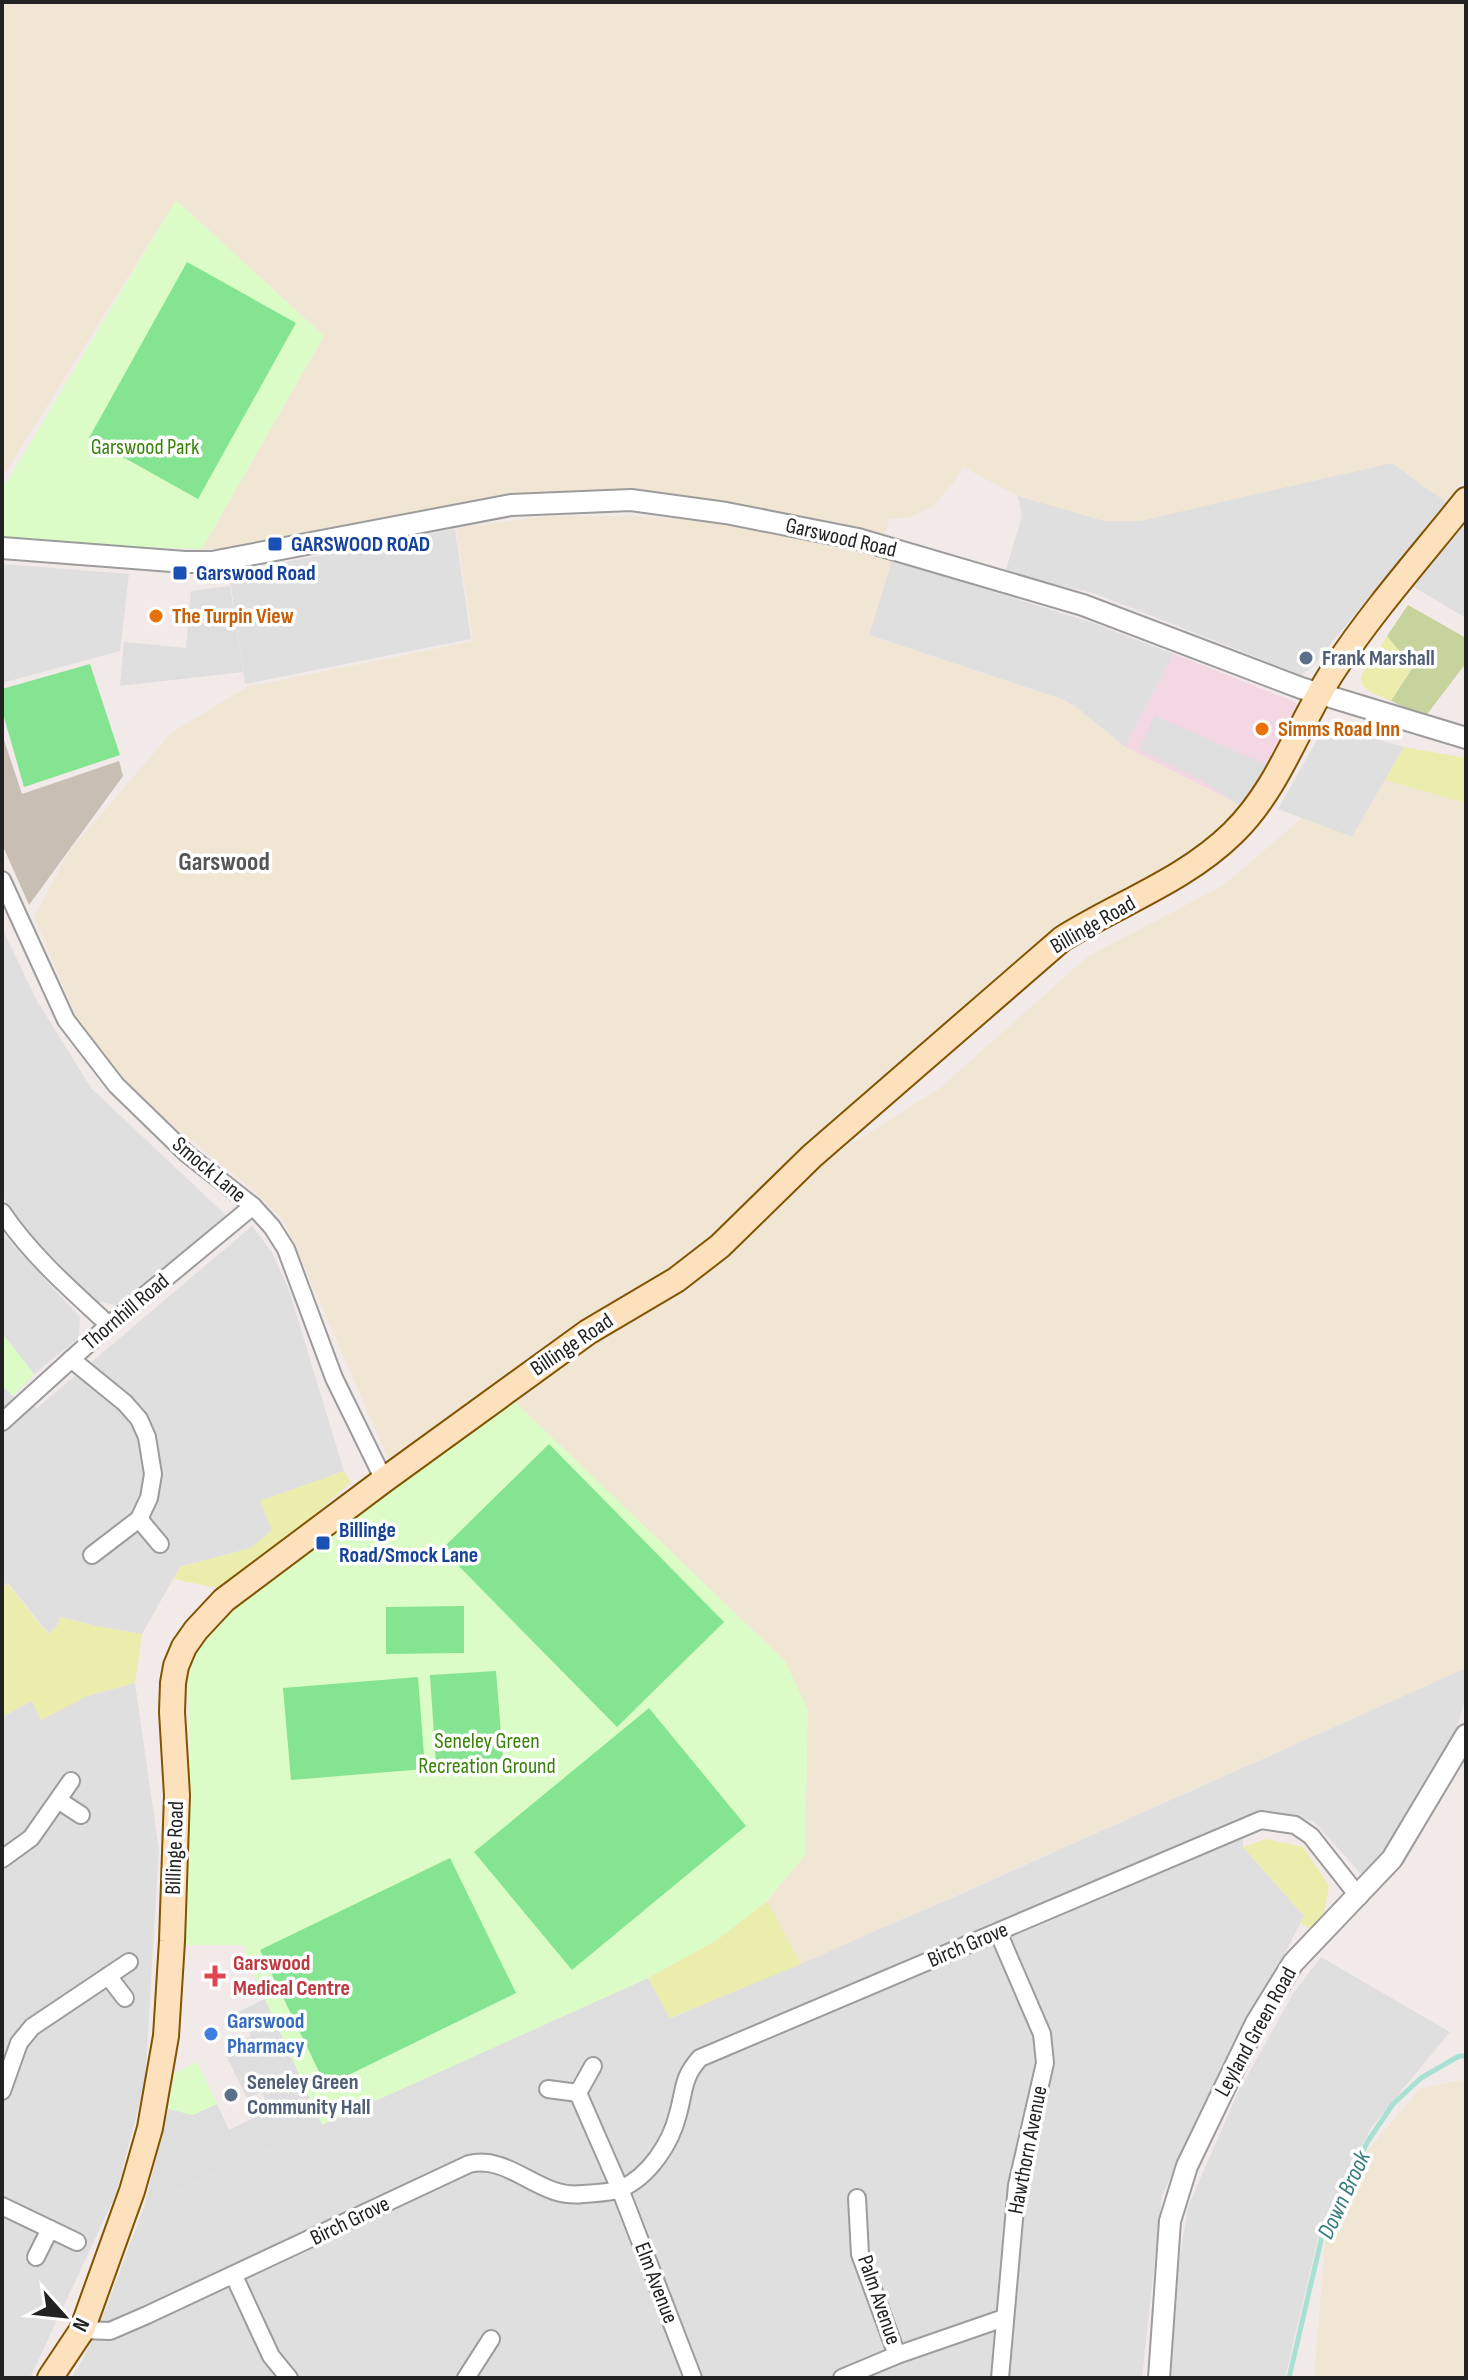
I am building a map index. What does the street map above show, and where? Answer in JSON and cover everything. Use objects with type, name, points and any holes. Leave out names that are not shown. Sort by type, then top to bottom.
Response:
[{"type":"main road","name":"Billinge Road","points":[[50,2378],[82,2330],[143,2153],[156,2099],[166,2036],[177,1795],[172,1712],[176,1666],[196,1630],[224,1600],[384,1480],[588,1332],[676,1280],[720,1246],[812,1156],[1062,939],[1092,920],[1179,876],[1205,858],[1251,814],[1267,793],[1319,693],[1361,632],[1466,500]]},
{"type":"street","name":"Garswood Road","points":[[2,548],[145,560],[212,562],[511,505],[631,500],[726,513],[858,539],[1083,605],[1319,693],[1466,738]]},
{"type":"street","name":"Smock Lane","points":[[2,880],[66,1020],[116,1085],[187,1154],[253,1206],[272,1227],[286,1249],[334,1378],[384,1480]]},
{"type":"street","name":"Thornhill Road","points":[[2,1422],[109,1325],[253,1206]]},
{"type":"street","points":[[2,1212],[15,1232],[57,1277],[109,1325]]},
{"type":"street","points":[[71,1359],[125,1403],[139,1419],[147,1437],[153,1474],[149,1498],[139,1519],[92,1555]]},
{"type":"street","points":[[139,1519],[160,1544]]},
{"type":"street","name":"Leyland Green Road","points":[[1159,2378],[1170,2221],[1187,2166],[1256,2023],[1293,1963],[1392,1859],[1466,1735]]},
{"type":"street","points":[[2,1859],[31,1838],[71,1781]]},
{"type":"street","points":[[58,1800],[81,1815]]},
{"type":"street","name":"Birch Grove","points":[[82,2330],[110,2331],[234,2276],[469,2164],[497,2162],[536,2185],[562,2194],[620,2189],[641,2175],[668,2141],[679,2111],[683,2085],[700,2058],[1261,1820],[1295,1825],[1311,1836],[1359,1897]]},
{"type":"street","name":"Hawthorn Avenue","points":[[998,1932],[1045,2047],[1045,2063],[1017,2185],[1000,2378]]},
{"type":"street","points":[[2,2091],[19,2043],[32,2027],[129,1962]]},
{"type":"street","points":[[108,1976],[125,1998]]},
{"type":"street","points":[[578,2093],[593,2066]]},
{"type":"street","points":[[548,2089],[578,2093]]},
{"type":"street","points":[[578,2093],[620,2189]]},
{"type":"street","name":"Elm Avenue","points":[[620,2189],[693,2378]]},
{"type":"street","name":"Palm Avenue","points":[[857,2198],[860,2254],[897,2355]]},
{"type":"street","points":[[2,2206],[77,2242]]},
{"type":"street","points":[[36,2257],[50,2229]]},
{"type":"street","points":[[234,2276],[271,2356],[289,2378]]},
{"type":"street","points":[[842,2378],[897,2355],[1004,2318]]},
{"type":"street","points":[[466,2378],[491,2339]]},
{"type":"shaded area","points":[[2,2],[1466,2],[1466,476],[1446,502],[1392,463],[1140,521],[1105,521],[1018,496],[963,467],[933,506],[910,517],[890,519],[883,537],[641,494],[267,547],[202,549],[324,336],[176,200],[2,478]]},
{"type":"shaded area","points":[[1392,463],[1446,502],[1313,666],[1302,675],[1093,593],[1005,573],[1022,516],[1018,496],[1105,521]]},
{"type":"shaded area","points":[[548,516],[637,516],[722,523],[892,560],[869,635],[1064,700],[1125,747],[1244,807],[1226,826],[1171,869],[1047,936],[1026,953],[774,1175],[683,1265],[545,1344],[489,1390],[389,1460],[284,1220],[253,1190],[139,1098],[79,1023],[34,917],[69,852],[171,733],[247,687],[473,641],[456,528]]},
{"type":"shaded area","points":[[1466,518],[1466,618],[1412,586]]},
{"type":"shaded area","points":[[455,529],[471,639],[245,684],[229,573]]},
{"type":"shaded area","points":[[892,560],[1090,622],[1174,654],[1125,747],[1064,700],[869,635]]},
{"type":"shaded area","points":[[2,564],[129,574],[120,651],[2,683]]},
{"type":"shaded area","points":[[230,586],[243,672],[120,686],[124,642],[186,648],[191,591]]},
{"type":"shaded area","points":[[1174,654],[1293,701],[1300,707],[1264,783],[1244,807],[1125,747]]},
{"type":"shaded area","points":[[1155,716],[1266,765],[1242,806],[1201,780],[1139,749]]},
{"type":"shaded area","points":[[1326,724],[1404,747],[1352,837],[1278,809]]},
{"type":"shaded area","points":[[2,734],[22,794],[119,761],[123,776],[29,905],[2,844]]},
{"type":"shaded area","points":[[1385,780],[1466,803],[1466,1668],[801,1964],[767,1901],[805,1855],[512,1399],[599,1337],[686,1289],[748,1235],[821,1163],[940,1088],[1087,957],[1224,885],[1302,818],[1352,837]]},
{"type":"shaded area","points":[[2,928],[36,999],[91,1088],[230,1219],[120,1306],[95,1301],[39,1244],[2,1196]]},
{"type":"shaded area","points":[[252,1226],[272,1252],[289,1290],[344,1471],[261,1501],[273,1530],[251,1548],[180,1567],[142,1634],[61,1617],[49,1634],[8,1583],[2,1589],[2,1385],[13,1396],[37,1408]]},
{"type":"shaded area","points":[[2,1233],[80,1317],[79,1338],[34,1374],[2,1333]]},
{"type":"shaded area","points":[[1466,1668],[1466,1696],[1456,1731],[1398,1838],[1383,1858],[1361,1874],[1314,1822],[1282,1814],[1243,1820],[1243,1847],[1304,1916],[1162,2195],[1142,2378],[71,2378],[83,2359],[112,2292],[145,2204],[648,1978],[671,2018],[940,1903]]},
{"type":"shaded area","points":[[135,1683],[159,1850],[145,2083],[116,2194],[30,2378],[2,2378],[2,1717],[32,1701],[41,1720],[87,1696]]},
{"type":"shaded area","points":[[1321,1957],[1450,2032],[1371,2128],[1319,2234],[1285,2378],[1170,2378],[1175,2286],[1188,2207],[1237,2094],[1294,1992]]},
{"type":"shaded area","points":[[265,1999],[322,2125],[145,2204],[168,2109],[193,2115],[217,2104],[229,2130],[270,2110],[262,2092],[247,2098],[223,2049],[251,2036],[238,2012]]},
{"type":"shaded area","points":[[1460,2080],[1466,2083],[1466,2378],[1314,2378],[1326,2232],[1359,2160],[1420,2089]]},
{"type":"green space","name":"Garswood Park","points":[[176,200],[324,336],[202,549],[2,543],[2,490]]},
{"type":"green space","points":[[187,262],[296,323],[198,499],[89,438]]},
{"type":"green space","points":[[1408,605],[1466,638],[1466,663],[1425,717],[1391,701],[1413,667],[1387,636]]},
{"type":"green space","points":[[1387,636],[1413,667],[1391,701],[1370,692],[1362,685],[1361,676]]},
{"type":"green space","points":[[90,664],[120,755],[24,787],[2,710],[2,689]]},
{"type":"green space","points":[[1404,747],[1466,758],[1466,803],[1385,780]]},
{"type":"green space","points":[[2,1333],[34,1374],[13,1396],[2,1385]]},
{"type":"green space","name":"Seneley Green Recreation Ground","points":[[512,1399],[785,1661],[808,1710],[805,1855],[767,1901],[717,1940],[648,1978],[322,2125],[245,1955],[245,1945],[182,1945],[190,1821],[188,1679],[192,1659],[218,1618]]},
{"type":"green space","points":[[549,1444],[724,1622],[617,1727],[442,1549]]},
{"type":"green space","points":[[344,1471],[351,1482],[282,1544],[222,1589],[174,1579],[180,1567],[251,1548],[272,1530],[260,1501]]},
{"type":"green space","points":[[7,1583],[48,1634],[58,1625],[60,1617],[142,1634],[135,1683],[87,1696],[41,1720],[32,1701],[2,1717],[2,1589]]},
{"type":"green space","points":[[464,1606],[464,1653],[386,1654],[386,1607]]},
{"type":"green space","points":[[496,1671],[503,1759],[436,1764],[430,1675]]},
{"type":"green space","points":[[418,1677],[425,1769],[291,1780],[283,1688]]},
{"type":"green space","points":[[649,1708],[746,1826],[572,1970],[474,1852]]},
{"type":"green space","points":[[1266,1839],[1303,1847],[1329,1886],[1322,1923],[1314,1930],[1300,1923],[1304,1916],[1243,1847]]},
{"type":"green space","points":[[450,1858],[516,1993],[326,2086],[260,1950]]},
{"type":"green space","points":[[767,1901],[801,1964],[670,2018],[648,1978],[717,1940]]},
{"type":"green space","points":[[197,2062],[217,2104],[193,2115],[168,2109],[174,2074]]},
{"type":"waterway","name":"Down Brook","points":[[1289,2378],[1323,2232],[1368,2141],[1393,2104],[1421,2078],[1459,2056],[1466,2056]]},
{"type":"place","name":"GARSWOOD ROAD","points":[[275,544]]},
{"type":"place","name":"Garswood Road","points":[[180,573]]},
{"type":"place","name":"The Turpin View","points":[[156,616]]},
{"type":"place","name":"Frank Marshall","points":[[1306,658]]},
{"type":"place","name":"Simms Road Inn","points":[[1262,729]]},
{"type":"place","name":"Billinge Road/Smock Lane","points":[[323,1543]]},
{"type":"place","name":"Garswood Medical Centre","points":[[215,1976]]},
{"type":"place","name":"Garswood Pharmacy","points":[[211,2034]]},
{"type":"place","name":"Seneley Green Community Hall","points":[[231,2095]]},
{"type":"district","name":"Garswood","points":[[224,862]]}]
